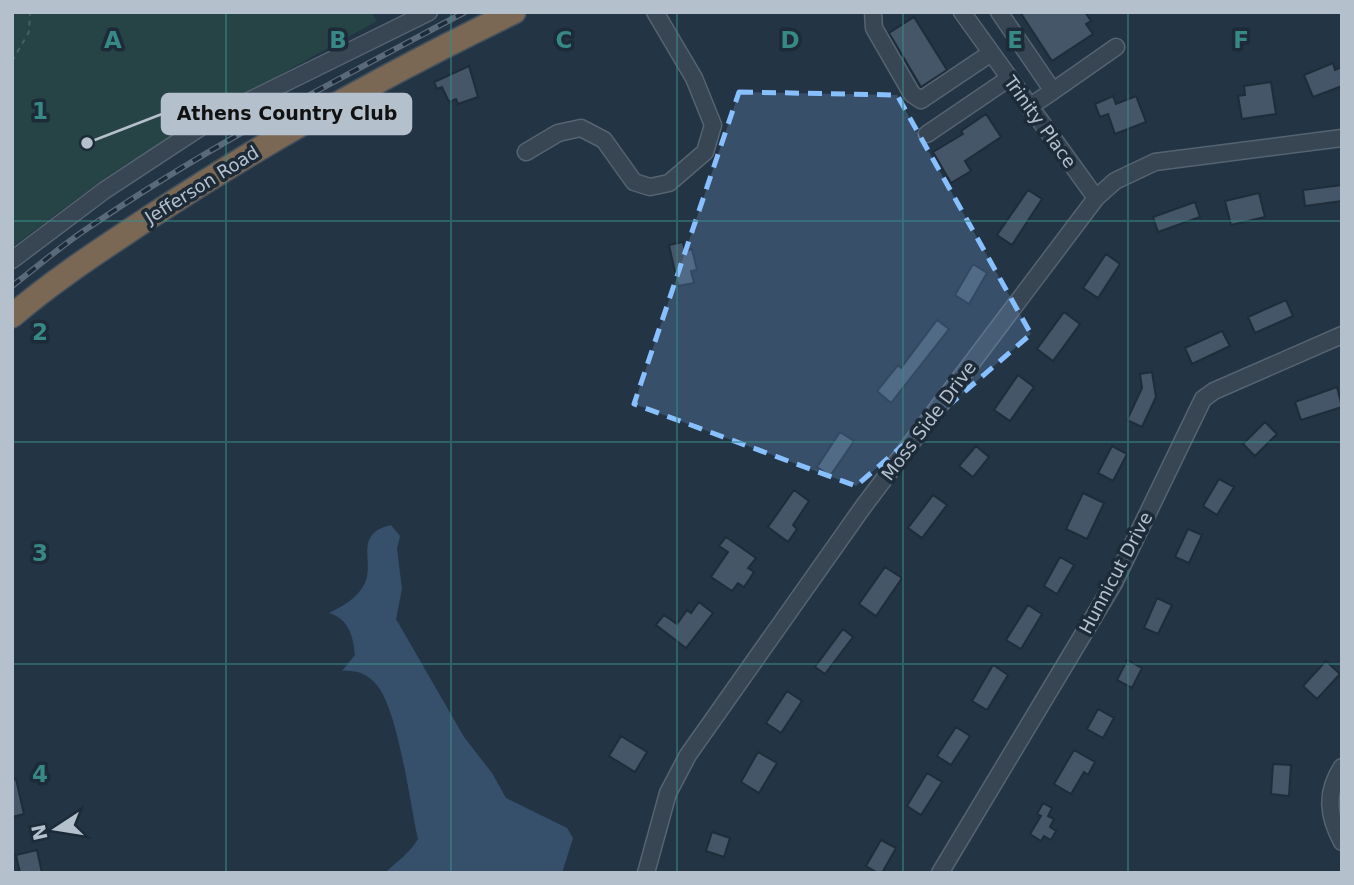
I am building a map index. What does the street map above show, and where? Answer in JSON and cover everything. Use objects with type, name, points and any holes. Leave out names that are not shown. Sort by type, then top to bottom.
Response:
[{"type":"highway","name":"Jefferson Road","points":[[12,316],[48,284],[224,168],[429,53],[514,12]]},
{"type":"street","points":[[12,260],[115,183],[216,117],[429,12]]},
{"type":"street","points":[[526,152],[558,133],[581,128],[604,140],[634,182],[650,187],[669,183],[705,152],[713,125],[694,78],[655,12]]},
{"type":"street","points":[[873,12],[874,29],[912,94],[921,100],[990,53]]},
{"type":"street","name":"Trinity Place","points":[[962,12],[1096,198]]},
{"type":"street","points":[[999,12],[1053,91]]},
{"type":"street","points":[[1028,107],[1116,47]]},
{"type":"street","points":[[927,134],[1009,79]]},
{"type":"street","name":"Moss Side Drive","points":[[646,873],[668,793],[688,755],[871,497],[1096,198],[1115,181],[1154,162],[1342,138]]},
{"type":"street","name":"Hunnicut Drive","points":[[940,873],[1114,583],[1203,399],[1214,391],[1342,335]]},
{"type":"street","points":[[1342,767],[1332,787],[1329,809],[1342,842]]},
{"type":"path","points":[[12,61],[21,50],[29,32],[30,12]]},
{"type":"highlighted area","points":[[739,92],[897,95],[1031,334],[856,486],[634,404]]},
{"type":"green space","points":[[12,12],[371,12],[377,21],[214,111],[109,175],[12,247]]},
{"type":"water","points":[[391,525],[400,536],[397,549],[402,589],[396,619],[464,737],[492,773],[506,798],[567,828],[573,838],[562,873],[385,873],[418,839],[402,757],[391,713],[376,684],[360,673],[342,671],[355,655],[353,641],[349,629],[341,619],[329,613],[349,602],[361,590],[367,576],[368,542],[379,529]]},
{"type":"building","points":[[1020,12],[1085,12],[1091,21],[1086,24],[1093,34],[1052,61]]},
{"type":"building","points":[[914,17],[947,70],[921,87],[889,33]]},
{"type":"building","points":[[1333,63],[1335,70],[1342,67],[1342,86],[1313,97],[1304,75]]},
{"type":"building","points":[[469,66],[478,97],[458,104],[456,99],[449,102],[442,87],[437,89],[434,82]]},
{"type":"building","points":[[1271,82],[1276,114],[1242,119],[1238,96],[1245,95],[1244,86]]},
{"type":"building","points":[[1113,96],[1116,104],[1136,96],[1146,122],[1115,134],[1108,114],[1100,117],[1095,104]]},
{"type":"building","points":[[986,114],[1001,137],[965,161],[971,171],[951,183],[933,152],[963,134],[961,131]]},
{"type":"building","points":[[1342,185],[1342,201],[1305,206],[1303,190]]},
{"type":"building","points":[[1028,190],[1042,199],[1012,245],[997,235]]},
{"type":"building","points":[[1259,193],[1265,217],[1231,225],[1225,201]]},
{"type":"building","points":[[1195,202],[1200,217],[1158,232],[1153,217]]},
{"type":"building","points":[[683,242],[685,251],[692,249],[697,270],[691,271],[694,283],[678,286],[669,245]]},
{"type":"building","points":[[1106,254],[1120,264],[1098,298],[1083,288]]},
{"type":"building","points":[[973,264],[987,273],[969,304],[955,295]]},
{"type":"building","points":[[1286,300],[1293,316],[1255,333],[1248,317]]},
{"type":"building","points":[[1064,312],[1080,324],[1053,361],[1037,349]]},
{"type":"building","points":[[937,320],[949,329],[891,403],[877,391],[898,365],[901,368]]},
{"type":"building","points":[[1222,331],[1230,346],[1192,364],[1185,348]]},
{"type":"building","points":[[1152,372],[1156,397],[1142,427],[1127,420],[1142,388],[1140,374]]},
{"type":"building","points":[[1018,375],[1034,387],[1010,421],[994,410]]},
{"type":"building","points":[[1337,387],[1342,407],[1301,420],[1295,402]]},
{"type":"building","points":[[1265,422],[1277,434],[1255,456],[1243,444]]},
{"type":"building","points":[[840,432],[854,441],[830,476],[817,467]]},
{"type":"building","points":[[976,446],[989,457],[973,477],[959,466]]},
{"type":"building","points":[[1112,446],[1127,454],[1113,481],[1098,473]]},
{"type":"building","points":[[1219,479],[1234,487],[1217,515],[1203,506]]},
{"type":"building","points":[[794,490],[809,501],[793,525],[797,529],[788,542],[768,527]]},
{"type":"building","points":[[1083,493],[1104,503],[1087,539],[1066,529]]},
{"type":"building","points":[[933,495],[947,505],[922,538],[908,528]]},
{"type":"building","points":[[1188,529],[1202,535],[1189,563],[1175,557]]},
{"type":"building","points":[[726,537],[756,558],[748,568],[754,572],[744,587],[738,583],[732,591],[711,577],[728,552],[719,546]]},
{"type":"building","points":[[1060,557],[1074,565],[1057,594],[1044,586]]},
{"type":"building","points":[[885,567],[902,578],[876,616],[859,604]]},
{"type":"building","points":[[1157,598],[1172,605],[1158,634],[1144,628]]},
{"type":"building","points":[[699,602],[713,613],[686,648],[656,625],[664,615],[677,624],[687,610],[691,613]]},
{"type":"building","points":[[1028,605],[1042,614],[1021,649],[1006,640]]},
{"type":"building","points":[[843,629],[853,637],[825,674],[815,667]]},
{"type":"building","points":[[1127,660],[1142,668],[1132,688],[1117,680]]},
{"type":"building","points":[[1326,661],[1340,674],[1317,699],[1303,686]]},
{"type":"building","points":[[993,665],[1008,675],[987,710],[972,701]]},
{"type":"building","points":[[787,691],[802,701],[781,733],[766,723]]},
{"type":"building","points":[[1098,709],[1114,718],[1103,738],[1087,729]]},
{"type":"building","points":[[956,727],[970,736],[951,765],[937,756]]},
{"type":"building","points":[[621,736],[647,752],[635,772],[609,756]]},
{"type":"building","points":[[1074,750],[1095,762],[1088,775],[1084,772],[1071,794],[1054,784]]},
{"type":"building","points":[[758,752],[777,763],[759,793],[741,782]]},
{"type":"building","points":[[1273,764],[1291,765],[1289,796],[1271,794]]},
{"type":"building","points":[[927,773],[942,782],[921,815],[907,806]]},
{"type":"building","points":[[16,779],[24,814],[12,817],[12,780]]},
{"type":"building","points":[[1043,803],[1052,808],[1048,816],[1054,819],[1050,827],[1056,831],[1051,840],[1044,836],[1041,841],[1030,834],[1041,816],[1037,814]]},
{"type":"building","points":[[712,832],[730,838],[724,857],[706,851]]},
{"type":"building","points":[[881,840],[896,848],[882,873],[878,873],[866,866]]},
{"type":"building","points":[[37,850],[42,873],[20,873],[16,855]]},
{"type":"railway","points":[[12,286],[78,235],[180,169],[465,12]]},
{"type":"place","name":"Athens Country Club","points":[[87,143]]}]
